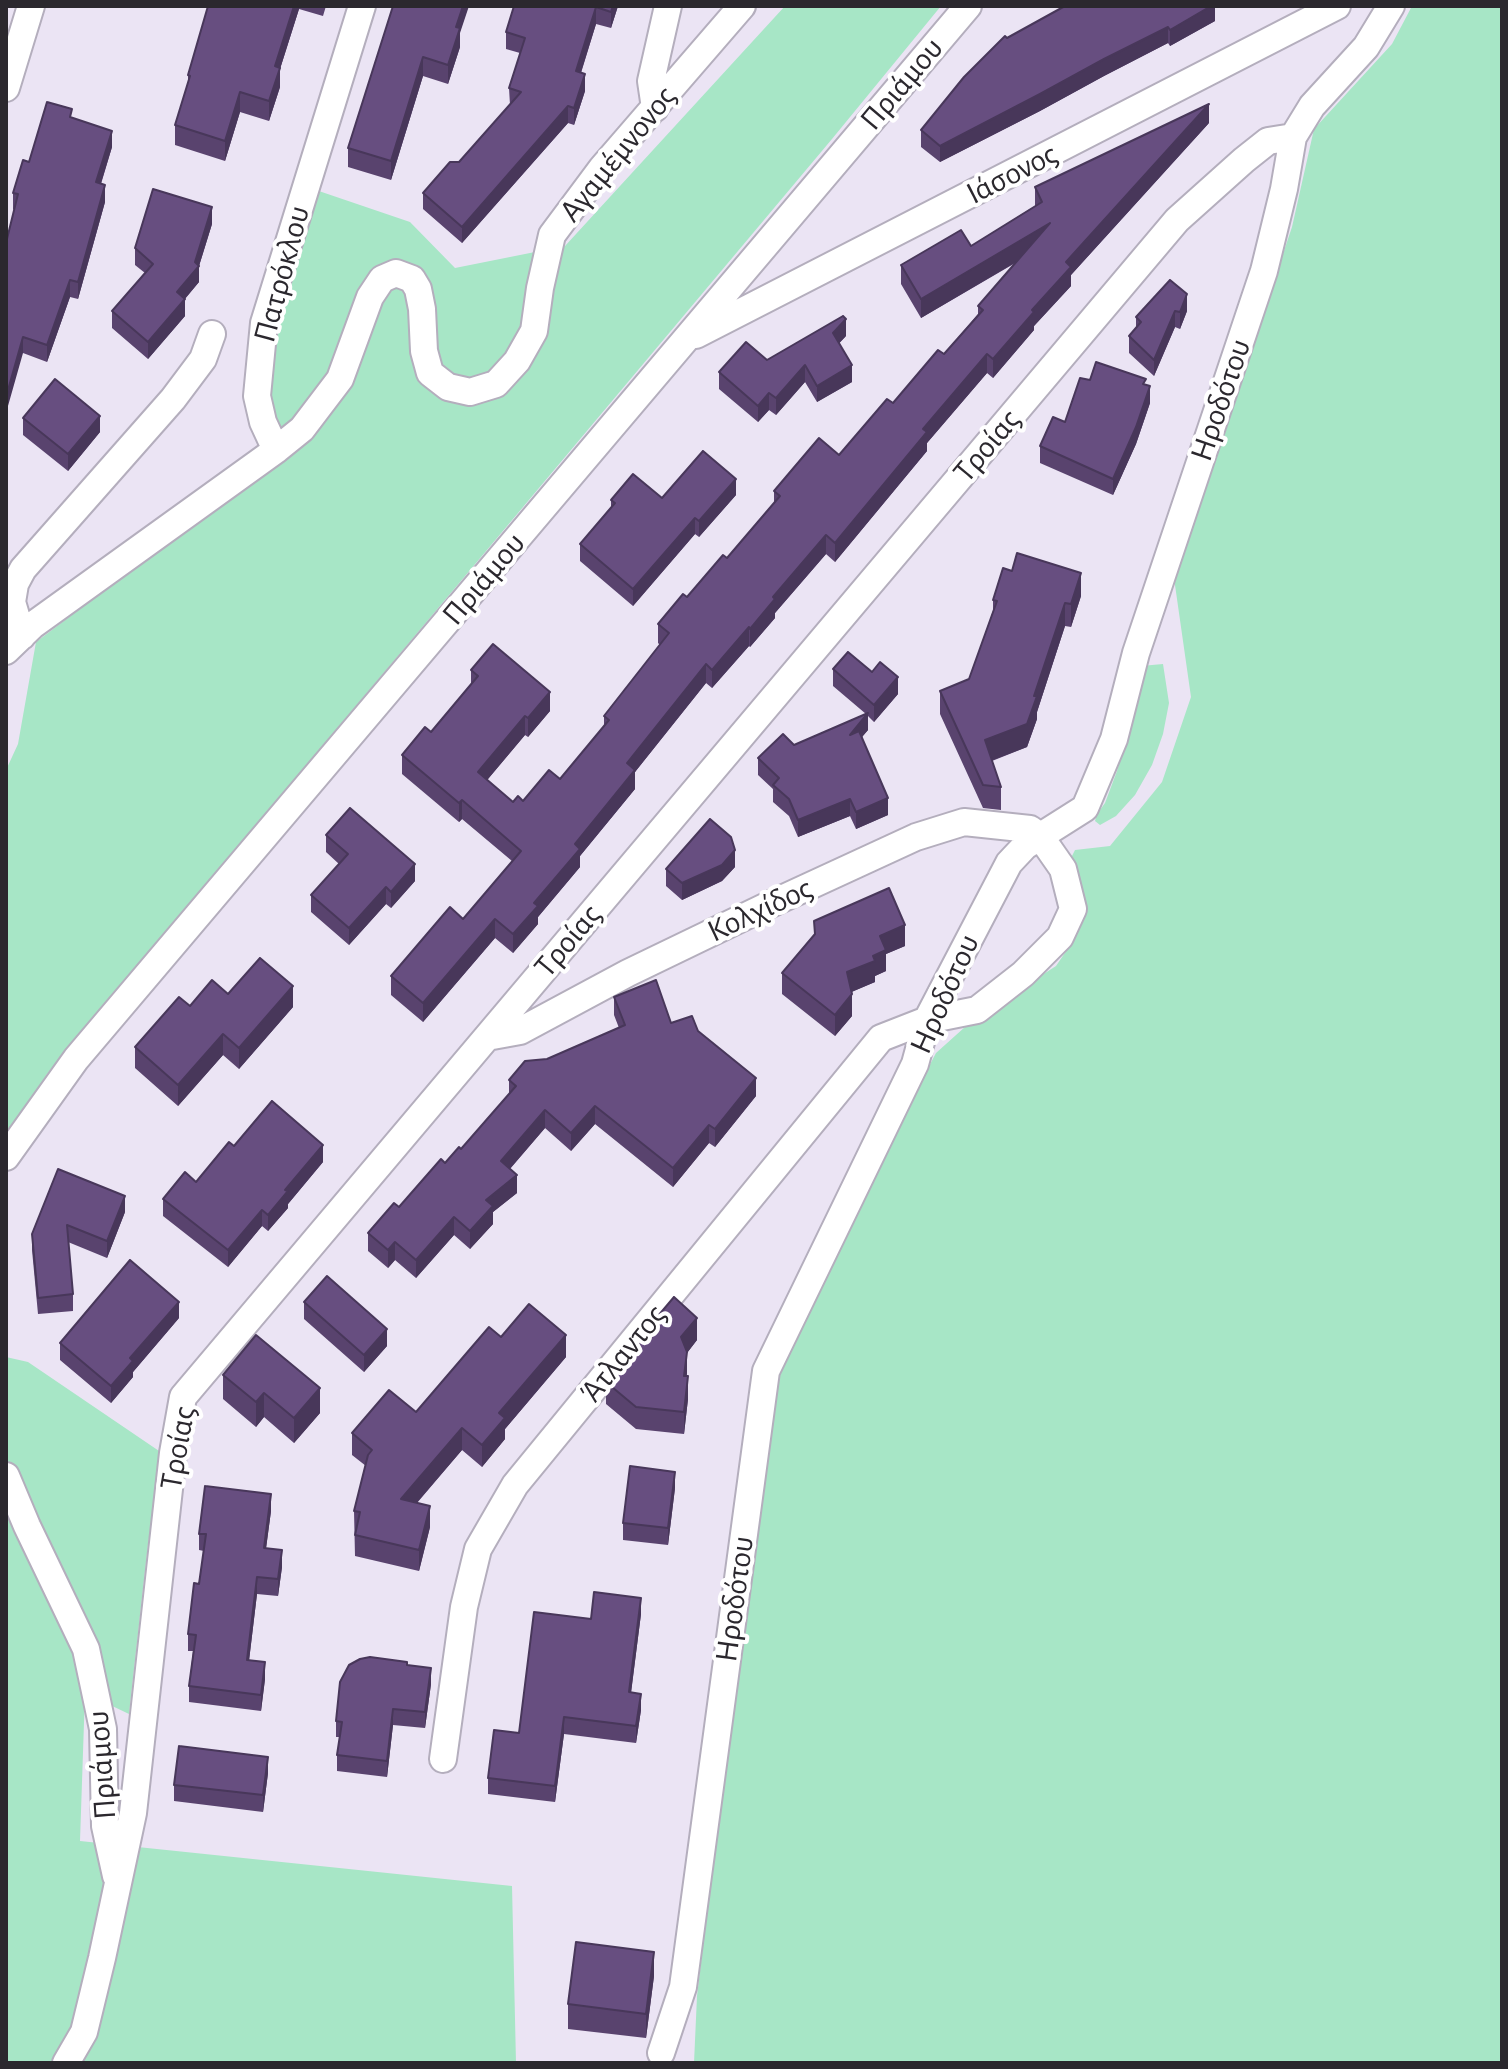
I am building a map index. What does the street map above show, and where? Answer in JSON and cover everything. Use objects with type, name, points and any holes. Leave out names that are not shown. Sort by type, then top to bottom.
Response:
[{"type":"street","points":[[6,88],[31,6]]},
{"type":"street","name":"Πατρόκλου","points":[[276,450],[263,422],[257,396],[264,323],[362,6]]},
{"type":"street","points":[[655,108],[651,81],[668,6]]},
{"type":"street","name":"Αγαμέμνονος","points":[[276,450],[302,429],[340,379],[370,297],[382,279],[396,273],[412,279],[418,289],[424,351],[430,373],[448,387],[470,392],[496,384],[517,361],[534,331],[552,235],[602,168],[742,6]]},
{"type":"street","name":"Πριάμου","points":[[6,1157],[76,1059],[968,6]]},
{"type":"street","name":"Ιάσονος","points":[[686,340],[1337,6]]},
{"type":"street","name":"Ηροδότου","points":[[661,2053],[683,1987],[766,1371],[915,1064],[927,1020],[1009,863],[1025,846],[1085,808],[1114,739],[1136,653],[1264,271],[1293,137],[1312,106],[1366,47],[1391,6]]},
{"type":"street","name":"Τροίας","points":[[118,1885],[133,1813],[173,1453],[183,1397],[1177,220],[1268,141],[1293,137]]},
{"type":"street","points":[[14,644],[12,602],[15,584],[23,569],[173,399],[203,359],[212,334]]},
{"type":"street","points":[[14,644],[33,625],[276,450]]},
{"type":"street","name":"Κολχίδος","points":[[487,1037],[520,1031],[641,967],[916,837],[964,822],[1030,829],[1040,836]]},
{"type":"street","name":"Άτλαντος","points":[[443,1759],[464,1607],[478,1549],[515,1485],[881,1038],[927,1020],[977,1010],[1023,974],[1060,937],[1073,909],[1063,869],[1040,836]]},
{"type":"street","name":"Πριάμου","points":[[6,1476],[86,1649],[103,1729],[105,1826],[118,1885],[84,2032],[66,2063]]},
{"type":"green space","points":[[785,6],[941,6],[47,1074],[6,1140],[6,770],[18,744],[36,642],[294,447],[274,420],[265,371],[310,188],[410,222],[455,268],[565,246]]},
{"type":"green space","points":[[1412,6],[1502,6],[1502,2063],[694,2063],[697,1996],[772,1363],[936,1053],[975,1018],[1056,966],[1075,938],[1082,906],[1071,858],[1075,850],[1110,846],[1162,782],[1191,697],[1174,578],[1292,227],[1314,129],[1392,44]]},
{"type":"green space","points":[[1163,664],[1169,703],[1163,734],[1152,765],[1135,795],[1116,816],[1100,825],[1095,821],[1117,771],[1137,702],[1141,666]]},
{"type":"green space","points":[[6,1357],[28,1362],[162,1453],[148,1544],[129,1714],[85,1693],[80,1841],[512,1886],[516,2063],[6,2063]]},
{"type":"building","points":[[208,6],[294,6],[275,66],[280,68],[269,101],[240,92],[225,141],[175,125]]},
{"type":"building","points":[[393,6],[463,6],[456,27],[460,28],[448,65],[423,57],[391,161],[348,148]]},
{"type":"building","points":[[514,6],[613,6],[611,12],[596,7],[576,71],[585,74],[574,108],[568,106],[462,227],[423,193],[450,162],[459,162],[521,92],[509,88],[525,38],[506,32]]},
{"type":"building","points":[[1065,6],[1211,6],[1170,30],[1168,27],[1104,59],[940,146],[921,130],[964,77],[1005,36],[1007,38]]},
{"type":"building","points":[[47,102],[72,109],[70,117],[112,131],[96,182],[105,185],[78,282],[70,280],[47,345],[23,337],[6,397],[6,243],[18,194],[13,193],[23,160],[29,162]]},
{"type":"building","points":[[1209,104],[1066,262],[1071,267],[993,359],[987,354],[923,429],[927,432],[835,543],[826,535],[750,629],[712,670],[706,664],[627,763],[635,770],[575,844],[580,849],[534,903],[538,906],[513,934],[495,919],[423,1003],[391,976],[450,907],[463,919],[521,851],[462,800],[459,803],[402,755],[425,727],[431,732],[478,676],[471,670],[493,644],[550,692],[528,718],[525,716],[478,772],[513,802],[518,796],[523,801],[549,770],[560,779],[609,720],[604,716],[669,633],[658,624],[683,594],[687,597],[723,555],[727,558],[780,496],[774,491],[819,438],[839,455],[887,399],[893,403],[938,350],[944,354],[983,310],[978,306],[1050,223],[921,299],[901,265],[961,230],[971,246],[1042,202],[1035,187]]},
{"type":"building","points":[[153,189],[212,207],[195,262],[199,266],[177,292],[185,299],[148,342],[112,311],[153,264],[135,248]]},
{"type":"building","points":[[1170,280],[1187,294],[1180,312],[1175,311],[1154,360],[1129,336],[1141,322],[1136,317]]},
{"type":"building","points":[[843,316],[846,319],[833,333],[852,365],[817,386],[805,365],[776,398],[769,393],[758,406],[719,372],[746,342],[767,360]]},
{"type":"building","points":[[1096,362],[1146,379],[1143,384],[1150,386],[1113,479],[1040,446],[1053,417],[1065,422],[1080,378],[1090,380]]},
{"type":"building","points":[[55,379],[100,416],[68,454],[23,418]]},
{"type":"building","points":[[703,451],[736,479],[699,521],[695,518],[633,589],[580,544],[615,503],[611,500],[633,474],[662,498]]},
{"type":"building","points":[[1017,553],[1081,573],[1071,604],[1065,603],[1027,724],[985,740],[1001,787],[983,785],[940,691],[969,679],[997,601],[993,600],[1003,568],[1012,571]]},
{"type":"building","points":[[848,652],[872,672],[880,662],[898,677],[874,705],[833,669]]},
{"type":"building","points":[[868,713],[850,735],[859,731],[888,798],[856,812],[850,799],[798,820],[789,799],[773,785],[779,778],[758,758],[783,734],[794,745]]},
{"type":"building","points":[[350,808],[415,864],[391,892],[386,887],[349,928],[311,895],[348,854],[326,835]]},
{"type":"building","points":[[710,819],[731,837],[735,850],[722,865],[682,883],[666,869]]},
{"type":"building","points":[[889,888],[905,925],[880,936],[886,950],[873,956],[875,961],[847,972],[852,994],[835,1015],[782,973],[815,934],[814,921]]},
{"type":"building","points":[[260,958],[293,986],[239,1048],[223,1034],[178,1085],[135,1047],[179,997],[190,1006],[212,980],[228,994]]},
{"type":"building","points":[[656,980],[671,1023],[692,1016],[698,1031],[756,1078],[715,1129],[709,1125],[673,1168],[595,1106],[571,1133],[545,1110],[501,1161],[517,1175],[486,1200],[493,1206],[470,1231],[454,1217],[416,1260],[395,1242],[388,1250],[368,1233],[394,1203],[399,1207],[441,1159],[445,1163],[459,1147],[461,1149],[516,1086],[509,1080],[525,1061],[547,1059],[625,1025],[614,997]]},
{"type":"building","points":[[272,1101],[323,1145],[268,1215],[262,1210],[228,1250],[163,1199],[185,1172],[196,1182],[229,1142],[234,1146]]},
{"type":"building","points":[[58,1169],[125,1196],[107,1241],[67,1225],[73,1294],[38,1298],[32,1234]]},
{"type":"building","points":[[130,1260],[179,1302],[130,1358],[133,1361],[111,1386],[60,1343]]},
{"type":"building","points":[[327,1276],[387,1329],[364,1355],[304,1302]]},
{"type":"building","points":[[674,1297],[697,1318],[681,1337],[687,1352],[684,1376],[688,1376],[684,1412],[636,1407],[606,1382],[661,1319],[658,1316]]},
{"type":"building","points":[[529,1304],[566,1335],[499,1413],[505,1418],[482,1445],[462,1428],[401,1499],[430,1506],[419,1550],[355,1535],[360,1512],[354,1511],[368,1455],[372,1450],[352,1433],[389,1390],[416,1412],[489,1327],[501,1337]]},
{"type":"building","points":[[256,1335],[320,1388],[294,1418],[264,1393],[256,1402],[223,1375]]},
{"type":"building","points":[[630,1466],[675,1472],[668,1528],[623,1523]]},
{"type":"building","points":[[205,1486],[271,1494],[264,1548],[282,1550],[278,1579],[257,1577],[247,1660],[265,1662],[261,1695],[189,1686],[196,1635],[188,1634],[194,1583],[199,1584],[206,1534],[199,1534]]},
{"type":"building","points":[[594,1592],[641,1598],[629,1692],[641,1694],[636,1726],[564,1717],[555,1786],[488,1778],[494,1730],[519,1733],[534,1612],[591,1619]]},
{"type":"building","points":[[370,1657],[431,1668],[425,1712],[393,1709],[387,1761],[337,1755],[342,1722],[336,1721],[340,1682],[349,1665]]},
{"type":"building","points":[[179,1746],[268,1757],[263,1795],[174,1785]]},
{"type":"building","points":[[576,1942],[654,1952],[646,2014],[568,2004]]}]
